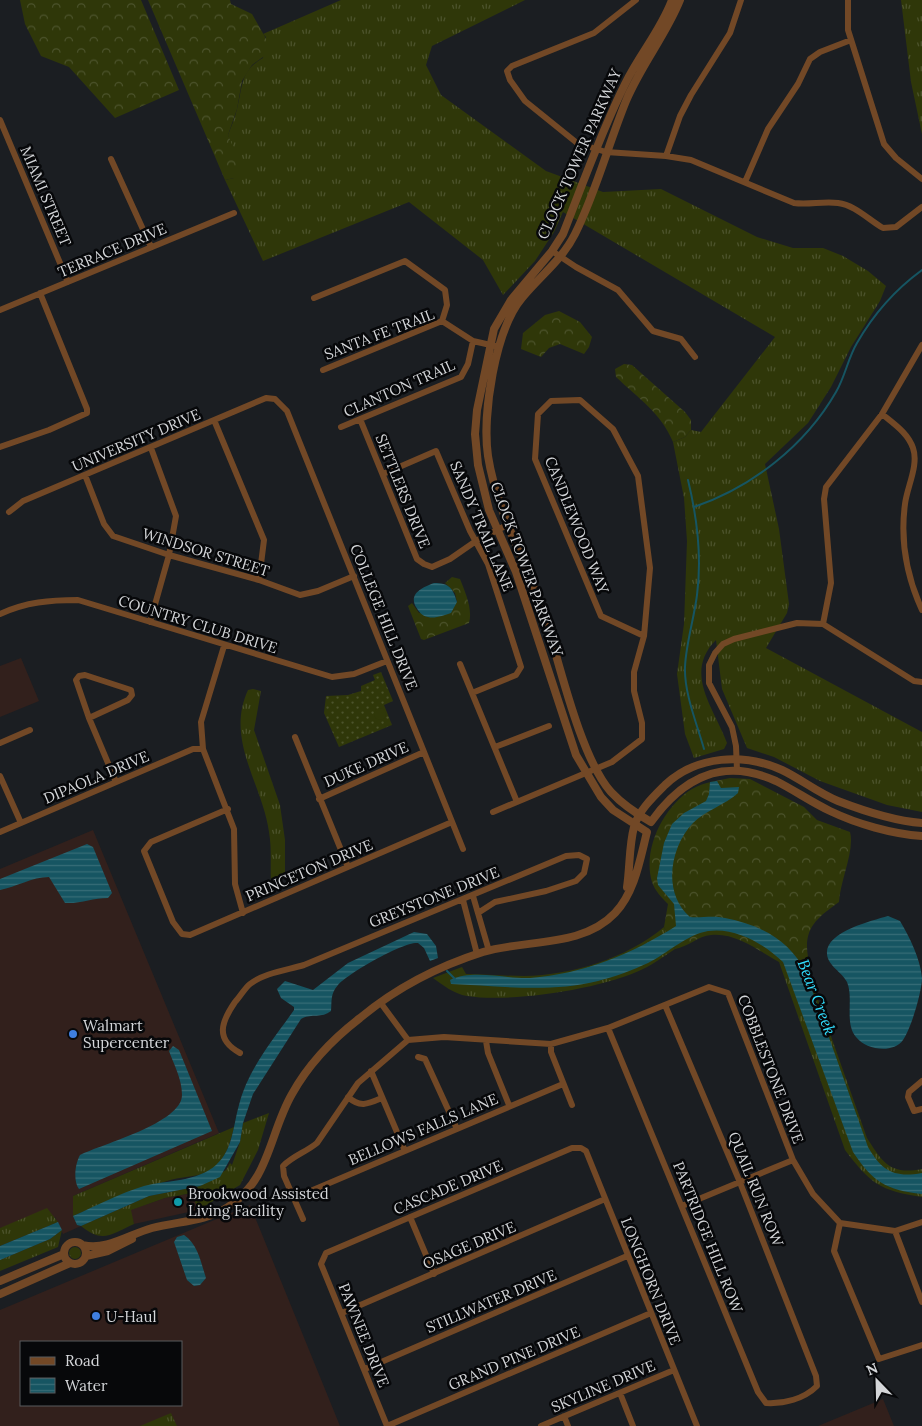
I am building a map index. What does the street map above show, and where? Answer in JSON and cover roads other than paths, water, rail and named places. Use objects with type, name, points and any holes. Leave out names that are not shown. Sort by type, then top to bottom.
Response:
[{"type":"street","points":[[636,0],[594,33],[512,66],[507,70],[510,80],[524,101],[577,144],[606,152],[666,156],[691,160],[794,203],[808,205],[838,203],[854,209],[883,228],[896,227],[922,207]]},
{"type":"street","name":"CLOCK TOWER PARKWAY","points":[[647,832],[613,810],[601,797],[586,774],[568,734],[516,572],[481,484],[475,434],[477,410],[489,345],[501,314],[563,234],[595,149],[637,60],[663,19],[672,0]]},
{"type":"street","name":"CLOCK TOWER PARKWAY","points":[[651,822],[640,816],[610,790],[596,768],[578,724],[529,572],[508,525],[494,486],[486,432],[489,399],[499,347],[509,317],[521,298],[561,257],[574,235],[626,100],[647,58],[673,18],[680,0]]},
{"type":"street","points":[[666,156],[680,116],[730,33],[741,0]]},
{"type":"street","points":[[848,0],[848,30],[884,144],[896,158],[922,179]]},
{"type":"street","points":[[745,182],[768,129],[798,84],[810,60],[820,52],[851,40]]},
{"type":"street","name":"MIAMI STREET","points":[[0,120],[68,282]]},
{"type":"street","points":[[111,159],[151,247]]},
{"type":"street","name":"TERRACE DRIVE","points":[[0,310],[234,213]]},
{"type":"street","points":[[552,250],[618,290],[653,331],[681,339],[695,358]]},
{"type":"street","points":[[314,298],[405,261],[445,290],[447,305],[442,321]]},
{"type":"street","points":[[0,447],[50,430],[86,413],[87,409],[40,293]]},
{"type":"street","name":"SANTA FE TRAIL","points":[[322,370],[442,321],[473,341],[499,347]]},
{"type":"street","name":"CLANTON TRAIL","points":[[341,427],[461,377],[468,364],[473,341]]},
{"type":"street","points":[[823,624],[831,583],[824,499],[826,486],[882,414],[922,345]]},
{"type":"street","name":"UNIVERSITY DRIVE","points":[[9,512],[23,501],[152,448],[266,398],[275,400]]},
{"type":"street","name":"COLLEGE HILL DRIVE","points":[[275,400],[287,411],[463,849]]},
{"type":"street","name":"CANDLEWOOD WAY","points":[[580,400],[613,429],[638,476],[650,568],[644,636],[601,616],[535,459],[538,414],[551,401],[580,400]]},
{"type":"street","points":[[882,414],[908,437],[914,450],[914,469],[905,505],[904,552],[912,589],[922,610]]},
{"type":"street","name":"SETTLERS DRIVE","points":[[360,419],[417,559],[432,567],[450,559],[476,541],[508,525]]},
{"type":"street","points":[[214,420],[264,540],[259,580]]},
{"type":"street","points":[[150,622],[169,555],[176,516],[152,448]]},
{"type":"street","name":"SANDY TRAIL LANE","points":[[383,474],[436,451],[495,582],[521,667],[516,675],[472,693]]},
{"type":"street","name":"WINDSOR STREET","points":[[85,475],[104,524],[113,536],[169,555],[259,580],[300,595],[318,591],[354,576]]},
{"type":"street","name":"COUNTRY CLUB DRIVE","points":[[0,614],[15,607],[47,600],[78,600],[224,646],[332,677],[355,673],[387,661]]},
{"type":"street","points":[[737,770],[737,758],[730,721],[709,683],[708,670],[715,653],[723,644],[734,639],[798,623],[823,624],[914,681],[922,682]]},
{"type":"street","points":[[493,812],[612,762],[642,739],[642,723],[634,691],[634,672],[644,636]]},
{"type":"street","points":[[224,646],[201,722],[203,749],[228,809],[234,829],[234,884],[243,912]]},
{"type":"street","points":[[460,664],[496,747],[517,802]]},
{"type":"street","points":[[89,718],[128,700],[132,695],[131,690],[93,677],[79,676],[76,680],[89,718],[116,782]]},
{"type":"street","points":[[496,747],[549,726]]},
{"type":"street","points":[[0,742],[30,730]]},
{"type":"street","points":[[295,737],[348,867]]},
{"type":"street","name":"DIPAOLA DRIVE","points":[[0,832],[69,798],[116,782],[193,749],[203,749]]},
{"type":"street","name":"DUKE DRIVE","points":[[319,799],[424,752]]},
{"type":"street","points":[[625,899],[634,825],[655,795],[673,778],[709,761],[737,758],[764,763],[783,770],[837,800],[878,815],[922,823]]},
{"type":"street","points":[[83,1246],[101,1247],[151,1228],[205,1219],[228,1207],[248,1191],[261,1172],[278,1121],[292,1093],[330,1046],[380,1002],[431,972],[477,954],[573,937],[597,927],[615,913],[625,899],[637,872],[651,822],[664,804],[681,788],[712,774],[737,770],[778,782],[832,812],[875,827],[922,836]]},
{"type":"street","points":[[0,776],[21,823]]},
{"type":"street","name":"PRINCETON DRIVE","points":[[228,809],[151,842],[144,851],[177,929],[182,934],[190,935],[452,822]]},
{"type":"street","points":[[875,827],[878,815]]},
{"type":"street","name":"GREYSTONE DRIVE","points":[[240,1053],[232,1048],[221,1028],[223,1019],[250,985],[262,978],[304,965],[566,856],[579,855],[586,859],[584,873],[576,881],[546,891],[495,902],[478,913]]},
{"type":"street","points":[[473,896],[489,951]]},
{"type":"street","points":[[463,900],[477,954]]},
{"type":"street","name":"COBBLESTONE DRIVE","points":[[408,1040],[444,1037],[551,1044],[608,1028],[709,986],[728,993],[793,1160],[813,1194],[840,1223]]},
{"type":"street","points":[[303,1219],[284,1176],[283,1166],[290,1158],[308,1150],[317,1143],[348,1097],[371,1071],[408,1040],[380,1002]]},
{"type":"street","name":"QUAIL RUN ROW","points":[[665,1004],[740,1180],[816,1376],[817,1386]]},
{"type":"street","name":"PARTRIDGE HILL ROW","points":[[608,1028],[758,1392],[766,1403],[780,1404],[810,1392],[817,1386]]},
{"type":"street","points":[[486,1041],[488,1053],[509,1105]]},
{"type":"street","points":[[551,1044],[551,1052],[562,1084],[572,1105]]},
{"type":"street","points":[[418,1057],[425,1058],[457,1129]]},
{"type":"street","points":[[371,1071],[405,1151]]},
{"type":"street","points":[[922,1081],[909,1092],[908,1097],[914,1111],[922,1109]]},
{"type":"street","name":"BELLOWS FALLS LANE","points":[[294,1198],[562,1084]]},
{"type":"street","points":[[348,1097],[356,1104],[365,1105],[382,1098]]},
{"type":"street","name":"CASCADE DRIVE","points":[[326,1253],[572,1148],[581,1148]]},
{"type":"street","name":"LONGHORN DRIVE","points":[[581,1148],[586,1151],[697,1426]]},
{"type":"street","points":[[682,1206],[740,1180],[793,1160]]},
{"type":"street","name":"OSAGE DRIVE","points":[[342,1313],[606,1199]]},
{"type":"street","points":[[410,1217],[434,1274]]},
{"type":"street","points":[[922,1222],[895,1230],[840,1223],[834,1251],[878,1359],[922,1345]]},
{"type":"street","points":[[0,1294],[70,1263],[79,1264],[86,1256],[108,1251],[151,1228]]},
{"type":"street","points":[[895,1230],[922,1302]]},
{"type":"street","points":[[70,1263],[64,1254],[66,1247],[70,1243],[78,1242],[83,1246],[86,1256]]},
{"type":"street","name":"PAWNEE DRIVE","points":[[326,1253],[321,1264],[387,1426]]},
{"type":"street","points":[[0,1281],[64,1254]]},
{"type":"street","name":"STILLWATER DRIVE","points":[[365,1369],[627,1256]]},
{"type":"street","name":"GRAND PINE DRIVE","points":[[387,1426],[651,1313]]},
{"type":"street","name":"SKYLINE DRIVE","points":[[541,1426],[674,1370]]},
{"type":"street","points":[[620,1393],[633,1426]]},
{"type":"street","points":[[564,1416],[568,1426]]},
{"type":"water","points":[[434,583],[450,587],[457,602],[451,613],[431,617],[424,616],[416,607],[414,598],[418,591]]},
{"type":"water","points":[[717,781],[721,788],[739,787],[738,793],[698,818],[685,833],[679,844],[672,870],[675,896],[681,907],[690,917],[721,917],[751,925],[773,936],[792,951],[806,973],[868,1147],[878,1162],[890,1171],[904,1174],[922,1173],[922,1194],[899,1190],[881,1183],[867,1171],[853,1152],[783,962],[749,938],[718,930],[700,933],[642,966],[580,985],[525,988],[451,984],[450,980],[469,975],[530,978],[569,972],[624,954],[676,926],[674,904],[658,885],[657,878],[664,843],[672,824],[684,813],[706,801],[710,782]]},
{"type":"water","points":[[87,844],[93,847],[112,893],[108,898],[65,903],[49,877],[0,890],[0,879]]},
{"type":"water","points":[[888,916],[900,921],[904,928],[917,956],[922,978],[915,1010],[906,1035],[899,1044],[886,1049],[880,1049],[866,1045],[852,1031],[849,988],[842,975],[830,962],[827,954],[828,946],[833,939],[841,934],[861,924]]},
{"type":"water","points":[[414,932],[427,934],[436,946],[438,958],[430,961],[424,948],[418,943],[401,947],[376,959],[343,980],[334,991],[331,1011],[323,1015],[308,1016],[301,1019],[253,1094],[243,1123],[240,1142],[220,1177],[200,1186],[149,1196],[81,1226],[77,1225],[73,1216],[108,1200],[144,1186],[200,1175],[222,1159],[232,1137],[239,1105],[248,1079],[262,1055],[294,1010],[294,1007],[281,998],[277,989],[285,981],[313,990],[348,963]]},
{"type":"water","points":[[173,1046],[179,1050],[212,1131],[79,1189],[75,1172],[80,1155],[156,1123],[169,1115],[179,1105],[182,1089],[169,1051]]},
{"type":"water","points":[[58,1222],[62,1230],[50,1239],[0,1260],[0,1246]]},
{"type":"water","points":[[184,1235],[193,1243],[201,1260],[206,1278],[200,1285],[194,1286],[187,1280],[174,1242],[177,1237]]},
{"type":"waterway","points":[[694,507],[715,499],[756,476],[793,447],[809,430],[836,392],[854,349],[870,322],[894,294],[922,270]]},
{"type":"waterway","points":[[688,480],[696,523],[699,566],[697,595],[688,640],[685,677],[704,749]]},
{"type":"waterway","name":"Bear Creek","points":[[447,971],[455,979]]},
{"type":"place","name":"Walmart Supercenter","points":[[73,1034]]},
{"type":"place","name":"Brookwood Assisted Living Facility","points":[[178,1202]]},
{"type":"place","name":"U-Haul","points":[[96,1316]]}]
